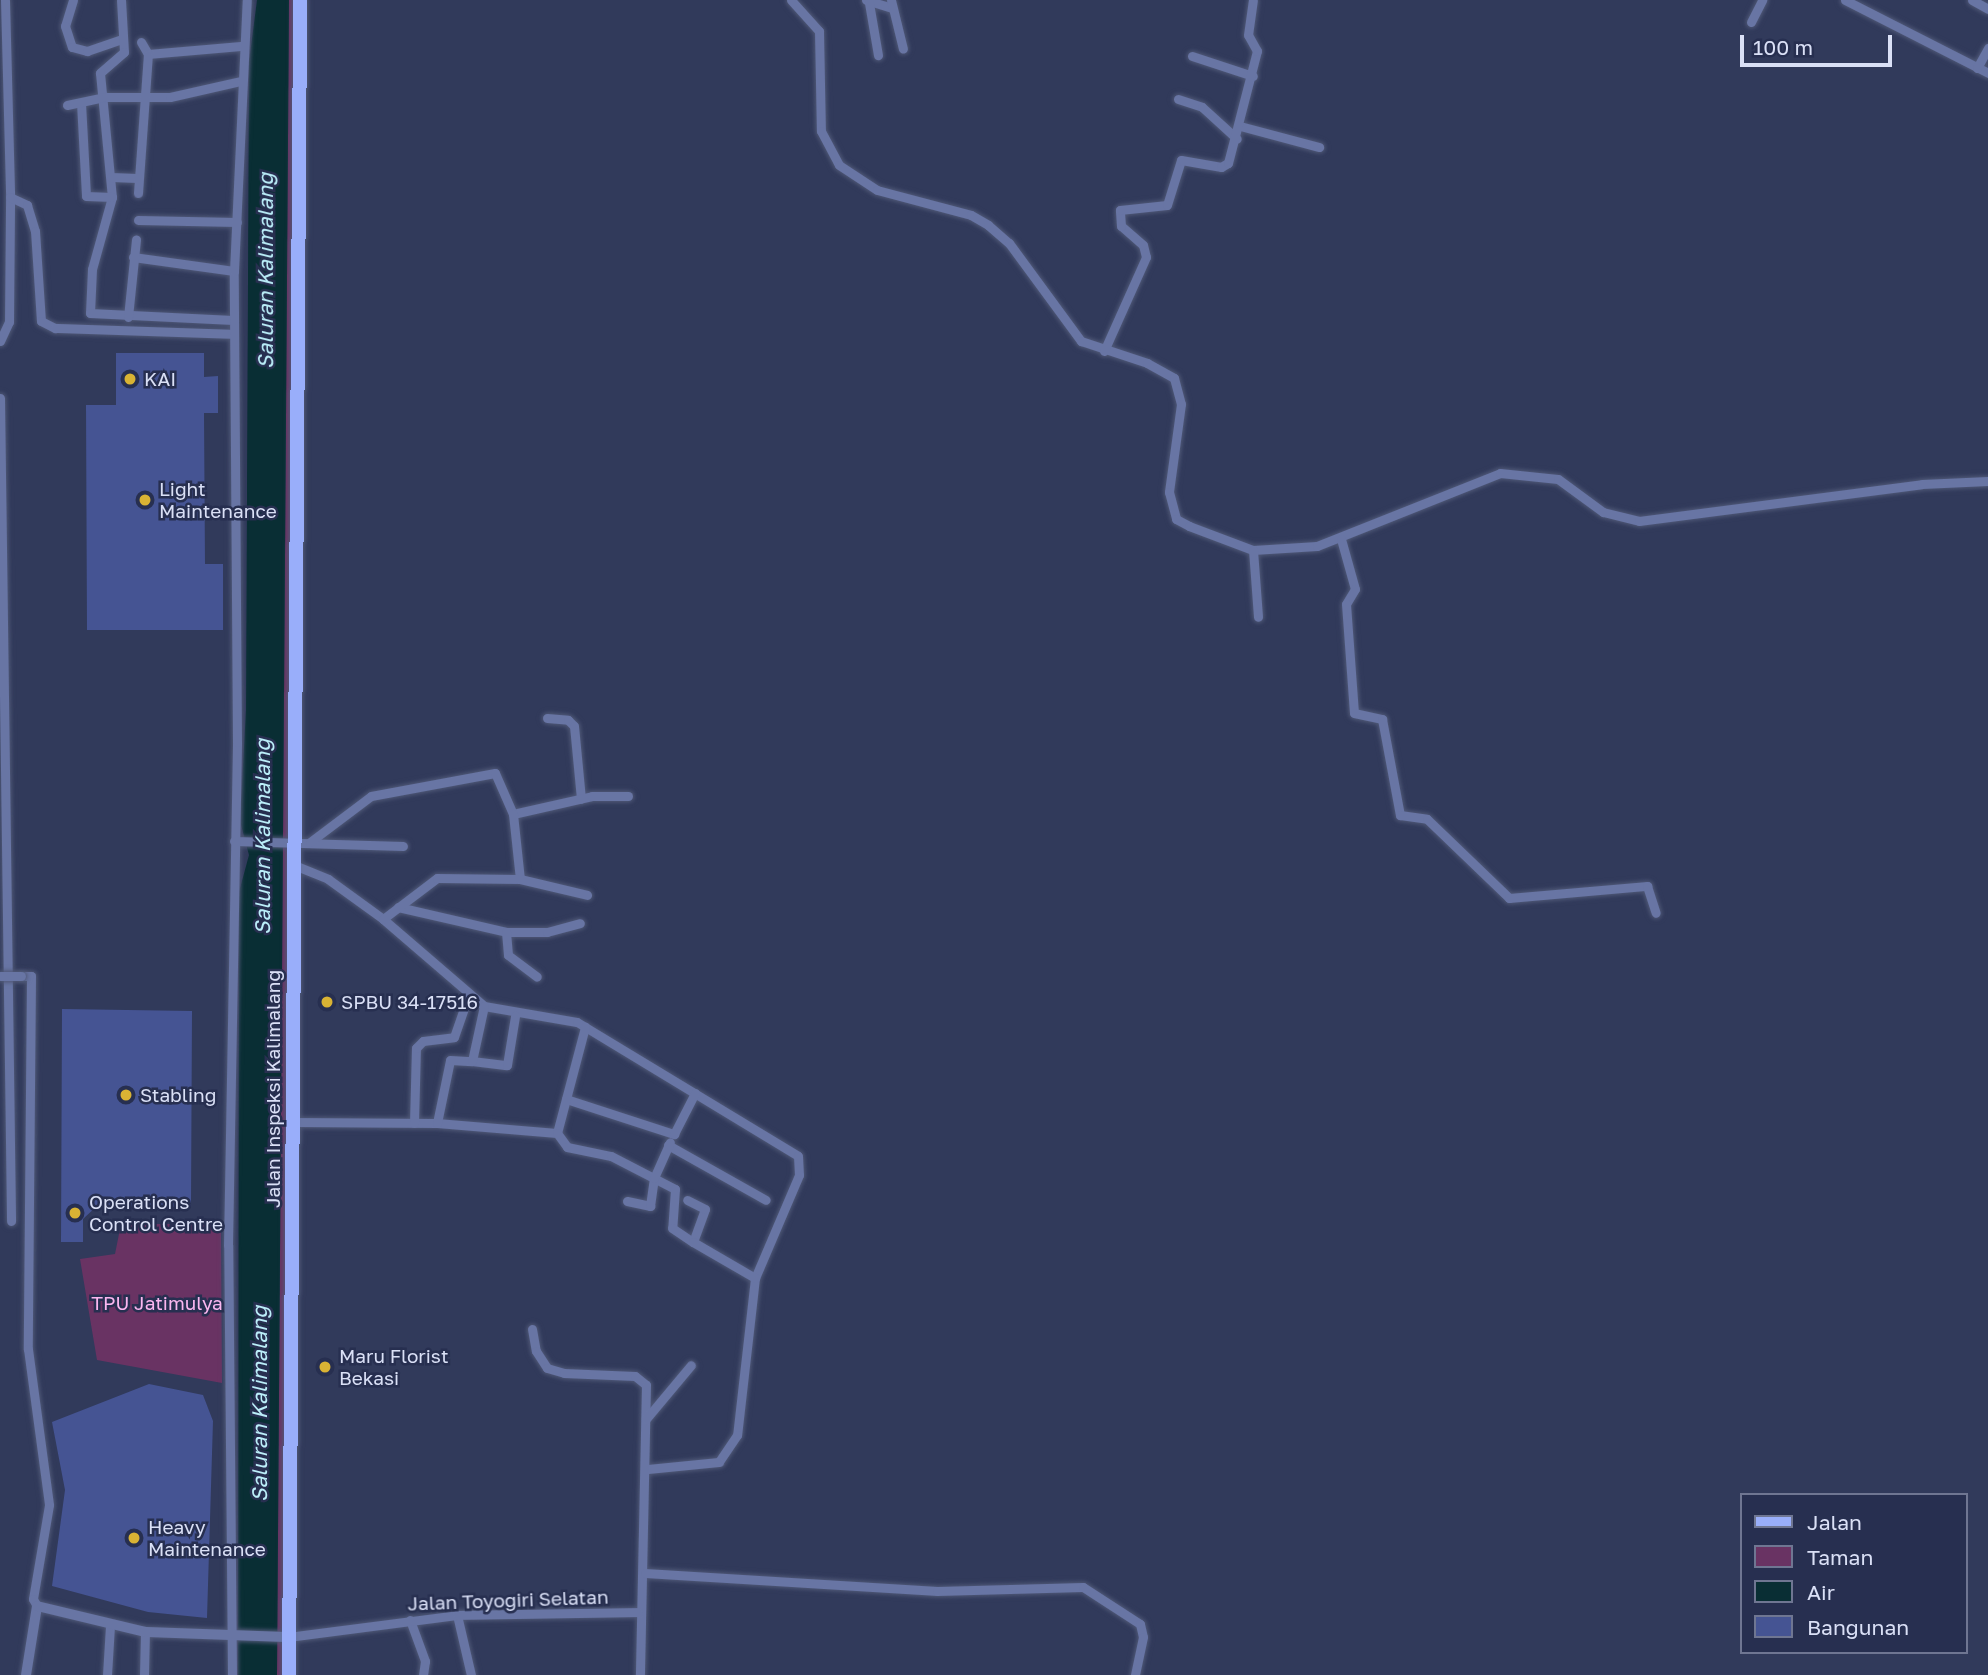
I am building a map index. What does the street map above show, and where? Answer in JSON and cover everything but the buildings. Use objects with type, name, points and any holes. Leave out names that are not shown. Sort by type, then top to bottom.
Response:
[{"type":"main road","name":"Jalan Inspeksi Kalimalang","points":[[289,1675],[286,1637],[294,865],[290,841],[300,0]]},
{"type":"street","points":[[0,341],[9,322],[10,197],[5,0]]},
{"type":"street","points":[[73,0],[65,26],[69,44],[83,52],[122,40]]},
{"type":"street","points":[[121,0],[124,52],[102,70],[112,197],[92,269],[90,313],[128,317],[233,320]]},
{"type":"street","points":[[232,1675],[230,1636],[238,842],[233,320],[241,46],[247,0]]},
{"type":"street","points":[[791,0],[819,31],[821,131],[839,165],[870,187],[971,215],[988,225],[1009,243],[1081,341],[1104,352],[1147,363],[1179,388],[1180,418],[1169,485],[1176,519],[1253,550],[1305,548],[1341,540],[1462,484],[1500,472],[1558,479],[1603,512],[1639,521],[1922,484],[1988,481]]},
{"type":"street","points":[[1104,352],[1146,257],[1143,245],[1121,226],[1120,210],[1167,205],[1181,160],[1223,166],[1237,139],[1253,76],[1257,51],[1248,35],[1253,0]]},
{"type":"street","points":[[1751,22],[1762,0]]},
{"type":"street","points":[[1845,0],[1988,73]]},
{"type":"street","points":[[1972,0],[1988,9]]},
{"type":"street","points":[[878,55],[867,1],[891,4],[903,49]]},
{"type":"street","points":[[138,193],[137,178],[147,100],[148,54],[141,42]]},
{"type":"street","points":[[148,54],[241,46]]},
{"type":"street","points":[[1977,68],[1988,48]]},
{"type":"street","points":[[1192,56],[1253,76]]},
{"type":"street","points":[[67,105],[106,97],[147,100],[241,80]]},
{"type":"street","points":[[1178,99],[1202,107],[1227,136],[1237,139]]},
{"type":"street","points":[[81,103],[86,196],[112,197]]},
{"type":"street","points":[[1240,126],[1319,147]]},
{"type":"street","points":[[111,177],[137,178]]},
{"type":"street","points":[[10,197],[27,205],[35,231],[41,321],[55,328],[233,334]]},
{"type":"street","points":[[138,220],[237,222]]},
{"type":"street","points":[[128,317],[136,239]]},
{"type":"street","points":[[133,257],[234,271]]},
{"type":"street","points":[[0,398],[11,1221]]},
{"type":"street","points":[[1341,540],[1355,589],[1346,604],[1354,713],[1382,719],[1400,815],[1427,819],[1509,898],[1647,887],[1656,913]]},
{"type":"street","points":[[1253,550],[1258,617]]},
{"type":"street","points":[[547,718],[568,720],[574,726],[581,799]]},
{"type":"street","points":[[310,842],[333,820],[371,796],[491,773],[500,778],[513,814],[520,879]]},
{"type":"street","points":[[513,814],[581,799],[628,796]]},
{"type":"street","points":[[238,842],[290,841],[403,846]]},
{"type":"street","points":[[294,865],[328,879],[383,919],[484,1006],[515,1016],[548,1017],[585,1027],[789,1149],[802,1163],[755,1278],[738,1431],[724,1459],[647,1469]]},
{"type":"street","points":[[383,919],[438,878],[520,879],[587,895]]},
{"type":"street","points":[[398,907],[506,932],[547,932],[580,923]]},
{"type":"street","points":[[506,932],[508,956],[537,977]]},
{"type":"street","points":[[0,976],[31,976],[28,1349],[49,1505],[26,1675]]},
{"type":"street","points":[[414,1123],[416,1048],[423,1041],[454,1037],[469,994]]},
{"type":"street","points":[[472,1061],[484,1006]]},
{"type":"street","points":[[437,1123],[451,1058],[507,1065],[515,1016]]},
{"type":"street","points":[[585,1027],[557,1133],[566,1147],[611,1157],[677,1190],[672,1228],[755,1278]]},
{"type":"street","points":[[627,1201],[650,1206],[654,1178],[695,1093]]},
{"type":"street","points":[[566,1099],[674,1134]]},
{"type":"street","points":[[292,1122],[437,1123],[557,1133]]},
{"type":"street","points":[[668,1145],[766,1200]]},
{"type":"street","points":[[687,1200],[705,1209],[693,1242]]},
{"type":"street","points":[[532,1329],[536,1351],[547,1368],[642,1378],[647,1469],[645,1573],[639,1612],[640,1675]]},
{"type":"street","points":[[646,1419],[691,1365]]},
{"type":"street","points":[[645,1573],[937,1591],[1083,1587],[1140,1624],[1143,1637],[1135,1675]]},
{"type":"street","name":"Jalan Toyogiri Selatan","points":[[37,1606],[110,1626],[145,1632],[286,1637],[457,1615],[639,1612]]},
{"type":"street","points":[[457,1615],[471,1675]]},
{"type":"street","points":[[410,1620],[425,1661],[423,1675]]},
{"type":"street","points":[[107,1675],[110,1626]]},
{"type":"street","points":[[144,1675],[145,1632]]},
{"type":"green space","points":[[289,0],[300,0],[283,1640],[289,1675],[277,1675]]},
{"type":"green space","name":"TPU Jatimulya","points":[[121,1224],[221,1224],[222,1383],[97,1360],[80,1259],[115,1254]]},
{"type":"water","name":"Saluran Kalimalang","points":[[257,0],[289,0],[277,1675],[238,1675],[239,892],[249,855],[240,821],[246,710],[249,62]]},
{"type":"place","name":"KAI","points":[[130,379]]},
{"type":"place","name":"Light Maintenance","points":[[145,500]]},
{"type":"place","name":"SPBU 34-17516","points":[[327,1002]]},
{"type":"place","name":"Stabling","points":[[126,1095]]},
{"type":"place","name":"Operations Control Centre","points":[[75,1213]]},
{"type":"place","name":"Maru Florist Bekasi","points":[[325,1367]]},
{"type":"place","name":"Heavy Maintenance","points":[[134,1538]]}]
